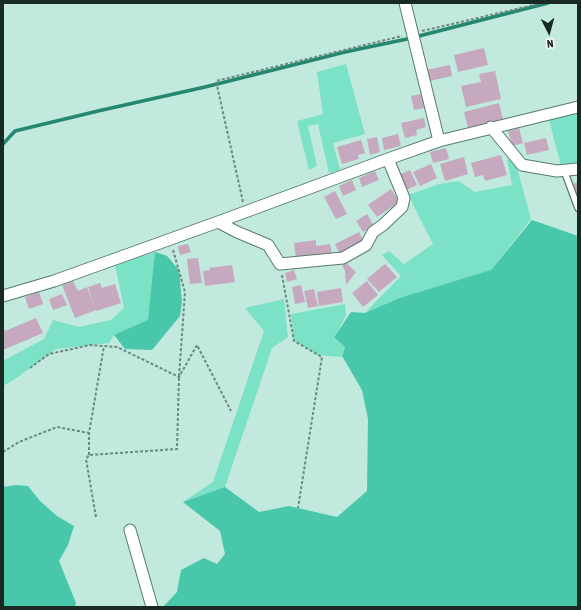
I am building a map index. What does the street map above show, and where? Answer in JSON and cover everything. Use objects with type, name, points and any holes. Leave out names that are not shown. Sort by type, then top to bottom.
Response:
[{"type":"street","points":[[405,3],[439,141]]},
{"type":"street","points":[[3,296],[54,281],[439,141],[578,107]]},
{"type":"street","points":[[491,128],[522,165],[557,170],[578,168]]},
{"type":"street","points":[[218,222],[268,246],[280,264],[343,258],[366,245],[373,232],[383,225],[402,207],[404,198],[388,159]]},
{"type":"street","points":[[130,530],[152,607]]},
{"type":"lane","points":[[563,170],[578,208]]},
{"type":"path","points":[[245,212],[216,81],[542,3]]},
{"type":"path","points":[[89,455],[177,449],[179,377],[185,292],[170,239]]},
{"type":"path","points":[[280,264],[294,341],[322,357],[298,508]]},
{"type":"path","points":[[30,368],[49,354],[90,345],[117,347],[179,377]]},
{"type":"path","points":[[179,377],[197,345],[231,412]]},
{"type":"path","points":[[96,517],[86,459],[89,455],[89,433],[104,346]]},
{"type":"path","points":[[3,452],[19,442],[57,427],[89,433]]},
{"type":"green space","points":[[346,64],[365,134],[333,143],[340,170],[329,173],[318,124],[308,126],[317,166],[309,170],[297,121],[323,114],[317,72]]},
{"type":"green space","points":[[578,113],[578,163],[561,165],[549,120]]},
{"type":"green space","points":[[512,159],[517,168],[531,219],[491,270],[365,313],[401,276],[382,255],[389,251],[404,264],[433,244],[408,195],[439,184],[458,181],[475,192],[512,185],[507,160]]},
{"type":"green space","points":[[532,220],[578,236],[578,607],[163,607],[177,592],[181,570],[204,558],[217,564],[225,554],[220,531],[183,502],[225,487],[259,512],[289,506],[337,517],[367,491],[368,419],[362,390],[342,356],[345,347],[334,337],[351,312],[365,313],[400,298],[491,270]]},
{"type":"green space","points":[[155,252],[150,323],[114,335],[109,343],[56,349],[3,386],[3,361],[44,339],[53,320],[79,327],[111,320],[124,308],[115,265]]},
{"type":"green space","points":[[155,252],[167,256],[179,270],[182,302],[180,316],[152,350],[125,349],[114,335],[148,320]]},
{"type":"green space","points":[[284,299],[288,337],[272,348],[225,487],[183,502],[213,482],[264,331],[245,308]]},
{"type":"green space","points":[[345,304],[346,316],[334,337],[345,347],[341,357],[318,355],[294,340],[291,314]]},
{"type":"green space","points":[[16,485],[28,486],[40,501],[57,516],[74,526],[68,545],[59,561],[76,603],[75,607],[3,607],[3,487]]},
{"type":"building","points":[[484,48],[488,65],[458,72],[454,55]]},
{"type":"building","points":[[450,65],[452,76],[429,81],[426,70]]},
{"type":"building","points":[[495,71],[501,99],[466,107],[461,86],[481,82],[479,74]]},
{"type":"building","points":[[421,94],[424,108],[414,110],[411,96]]},
{"type":"building","points":[[499,103],[503,119],[468,128],[464,112]]},
{"type":"building","points":[[424,118],[426,127],[416,130],[417,135],[405,138],[401,123]]},
{"type":"building","points":[[519,128],[523,143],[512,146],[508,131]]},
{"type":"building","points":[[398,134],[401,146],[384,150],[382,138]]},
{"type":"building","points":[[377,137],[380,152],[370,155],[367,139]]},
{"type":"building","points":[[546,138],[549,150],[527,155],[524,143]]},
{"type":"building","points":[[361,140],[365,153],[358,155],[359,159],[342,164],[337,147]]},
{"type":"building","points":[[446,148],[449,159],[433,163],[430,152]]},
{"type":"building","points":[[501,155],[507,175],[485,181],[483,175],[475,177],[471,163]]},
{"type":"building","points":[[464,157],[468,174],[445,181],[440,164]]},
{"type":"building","points":[[431,164],[437,178],[420,186],[413,172]]},
{"type":"building","points":[[410,170],[417,185],[404,191],[398,175]]},
{"type":"building","points":[[375,171],[379,180],[362,187],[359,178]]},
{"type":"building","points":[[352,180],[356,190],[343,196],[339,186]]},
{"type":"building","points":[[578,182],[578,197],[573,184]]},
{"type":"building","points":[[391,189],[399,202],[377,217],[368,205]]},
{"type":"building","points":[[335,191],[347,214],[336,219],[324,197]]},
{"type":"building","points":[[367,214],[374,226],[363,232],[356,221]]},
{"type":"building","points":[[359,232],[364,243],[340,255],[335,244]]},
{"type":"building","points":[[316,240],[316,246],[330,244],[332,254],[296,259],[294,243]]},
{"type":"building","points":[[188,244],[191,252],[180,255],[178,246]]},
{"type":"building","points":[[198,258],[202,283],[190,284],[187,259]]},
{"type":"building","points":[[345,262],[356,272],[346,285],[345,271],[342,265]]},
{"type":"building","points":[[385,264],[397,277],[379,292],[367,279]]},
{"type":"building","points":[[232,265],[235,282],[205,286],[203,271],[210,270],[209,268]]},
{"type":"building","points":[[294,270],[297,279],[287,282],[285,273]]},
{"type":"building","points":[[73,281],[78,291],[87,287],[95,308],[88,287],[100,283],[102,288],[115,284],[121,303],[75,318],[62,285]]},
{"type":"building","points":[[367,281],[378,295],[363,307],[352,293]]},
{"type":"building","points":[[301,285],[305,302],[295,304],[292,287]]},
{"type":"building","points":[[341,288],[343,302],[319,306],[317,292]]},
{"type":"building","points":[[314,289],[318,306],[308,308],[304,291]]},
{"type":"building","points":[[39,292],[43,304],[29,309],[25,297]]},
{"type":"building","points":[[62,294],[67,305],[53,310],[49,299]]},
{"type":"building","points":[[36,318],[43,333],[3,350],[3,327],[5,331]]},
{"type":"waterway","points":[[419,36],[548,3]]},
{"type":"waterway","points":[[3,144],[15,131],[205,87],[345,52],[407,39]]}]
